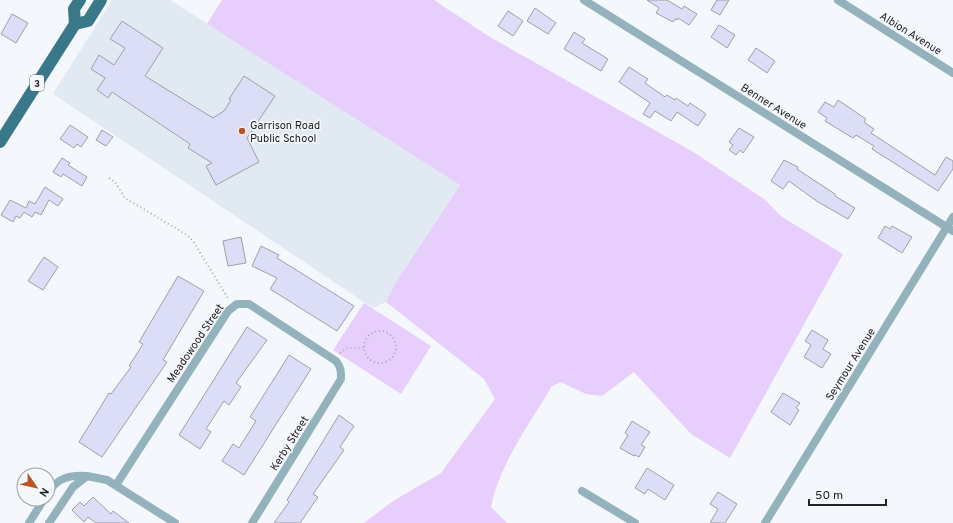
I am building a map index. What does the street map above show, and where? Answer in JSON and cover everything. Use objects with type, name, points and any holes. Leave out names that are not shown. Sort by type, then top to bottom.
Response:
[{"type":"main road","name":"3","points":[[0,142],[75,24],[74,10],[80,0]]},
{"type":"main road","name":"3","points":[[75,24],[88,21],[101,0]]},
{"type":"street","name":"Benner Avenue","points":[[584,0],[950,229]]},
{"type":"street","name":"Albion Avenue","points":[[838,0],[953,73]]},
{"type":"street","name":"Seymour Avenue","points":[[765,523],[950,229],[953,217]]},
{"type":"street","name":"Meadowood Street","points":[[116,485],[218,326],[233,306],[242,302],[249,304],[334,360],[340,367],[341,373]]},
{"type":"street","name":"Kerby Street","points":[[252,523],[341,379],[341,373]]},
{"type":"street","points":[[56,483],[62,478],[74,475],[100,478],[116,485],[175,523]]},
{"type":"street","points":[[49,523],[73,487],[87,476]]},
{"type":"street","points":[[582,491],[634,523]]},
{"type":"street","points":[[29,523],[39,507]]},
{"type":"path","points":[[110,178],[115,182],[125,198],[187,235],[193,241],[233,306]]},
{"type":"path","points":[[381,330],[391,335],[396,345],[394,355],[391,359],[381,363],[371,361],[367,358],[364,348],[366,338],[370,334],[381,330]]},
{"type":"path","points":[[334,360],[342,350],[347,348],[364,348]]},
{"type":"shaded area","name":"Garrison Road Public School","points":[[112,0],[170,0],[460,185],[395,284],[386,302],[373,308],[53,94]]},
{"type":"shaded area","points":[[222,0],[434,0],[490,37],[695,153],[764,199],[782,217],[843,254],[730,458],[691,434],[634,372],[602,396],[586,394],[561,382],[552,386],[516,445],[495,491],[491,507],[507,523],[364,523],[393,501],[441,473],[495,399],[484,379],[386,302],[395,284],[460,185],[207,24]]},
{"type":"shaded area","points":[[364,303],[431,346],[401,394],[333,350]]},
{"type":"building","points":[[647,0],[667,0],[682,9],[684,6],[697,14],[689,25],[678,18],[673,22],[656,13],[659,8]]},
{"type":"building","points":[[717,0],[729,0],[720,15],[711,10]]},
{"type":"building","points":[[535,8],[556,23],[548,34],[527,21]]},
{"type":"building","points":[[508,11],[523,21],[513,36],[498,26]]},
{"type":"building","points":[[12,14],[28,23],[16,43],[1,34]]},
{"type":"building","points":[[122,21],[163,48],[145,76],[213,118],[224,111],[231,100],[229,99],[244,76],[275,96],[247,138],[259,162],[216,185],[206,166],[212,163],[188,148],[190,144],[112,92],[108,98],[97,90],[105,78],[91,69],[99,55],[114,65],[125,48],[110,39]]},
{"type":"building","points":[[719,25],[735,35],[727,48],[711,37]]},
{"type":"building","points":[[574,32],[585,39],[582,43],[608,59],[601,71],[564,49]]},
{"type":"building","points":[[756,48],[775,61],[767,73],[748,60]]},
{"type":"building","points":[[629,67],[648,79],[645,83],[665,97],[667,95],[675,100],[676,98],[688,106],[690,103],[706,114],[698,126],[677,112],[671,121],[655,111],[650,118],[643,114],[650,103],[619,82]]},
{"type":"building","points":[[838,100],[866,119],[864,122],[874,129],[871,133],[935,175],[946,157],[953,161],[953,169],[938,191],[872,149],[874,146],[856,135],[853,138],[825,121],[827,118],[818,112],[825,102],[834,107]]},
{"type":"building","points":[[70,125],[88,137],[81,147],[77,144],[74,148],[60,139]]},
{"type":"building","points":[[739,128],[754,137],[743,153],[740,150],[736,155],[729,150],[733,145],[729,142]]},
{"type":"building","points":[[102,130],[113,137],[106,146],[96,140]]},
{"type":"building","points":[[62,158],[70,163],[68,165],[87,177],[82,186],[63,174],[61,177],[53,172]]},
{"type":"building","points":[[784,160],[798,167],[797,169],[835,194],[835,196],[855,208],[848,219],[818,202],[789,181],[783,189],[771,181]]},
{"type":"building","points":[[45,187],[63,199],[58,206],[49,200],[41,215],[35,212],[32,217],[24,212],[20,218],[16,216],[13,222],[1,215],[10,200],[26,208],[29,201],[35,204]]},
{"type":"building","points":[[885,226],[890,229],[892,226],[912,237],[902,253],[878,238]]},
{"type":"building","points":[[241,237],[246,263],[228,266],[223,241]]},
{"type":"building","points":[[261,246],[279,255],[277,258],[354,306],[337,331],[270,289],[277,278],[252,266]]},
{"type":"building","points":[[44,257],[58,267],[43,290],[28,281]]},
{"type":"building","points":[[178,276],[204,291],[163,360],[167,362],[102,457],[79,442],[109,393],[111,394],[131,367],[129,366],[143,344],[139,342]]},
{"type":"building","points":[[247,327],[267,340],[236,383],[241,387],[229,405],[224,401],[206,429],[211,432],[200,449],[179,435]]},
{"type":"building","points":[[812,330],[828,340],[823,349],[831,354],[822,368],[804,357],[811,345],[805,341]]},
{"type":"building","points":[[289,355],[311,369],[244,475],[222,461],[233,444],[239,448],[256,421],[250,417]]},
{"type":"building","points":[[783,393],[800,403],[796,408],[799,410],[790,425],[771,412]]},
{"type":"building","points":[[339,415],[354,426],[340,447],[344,450],[313,494],[318,497],[300,523],[274,523],[289,502],[287,500]]},
{"type":"building","points":[[632,421],[650,432],[641,445],[645,447],[639,457],[634,456],[620,448],[628,435],[625,433]]},
{"type":"building","points":[[647,468],[674,485],[665,500],[648,489],[645,494],[635,488]]},
{"type":"building","points":[[718,492],[737,504],[725,523],[710,523],[718,509],[710,504]]},
{"type":"building","points":[[93,497],[111,514],[113,511],[129,523],[96,523],[88,517],[84,522],[72,510],[80,502],[84,506]]},
{"type":"place","name":"Garrison Road Public School","points":[[242,131]]}]
